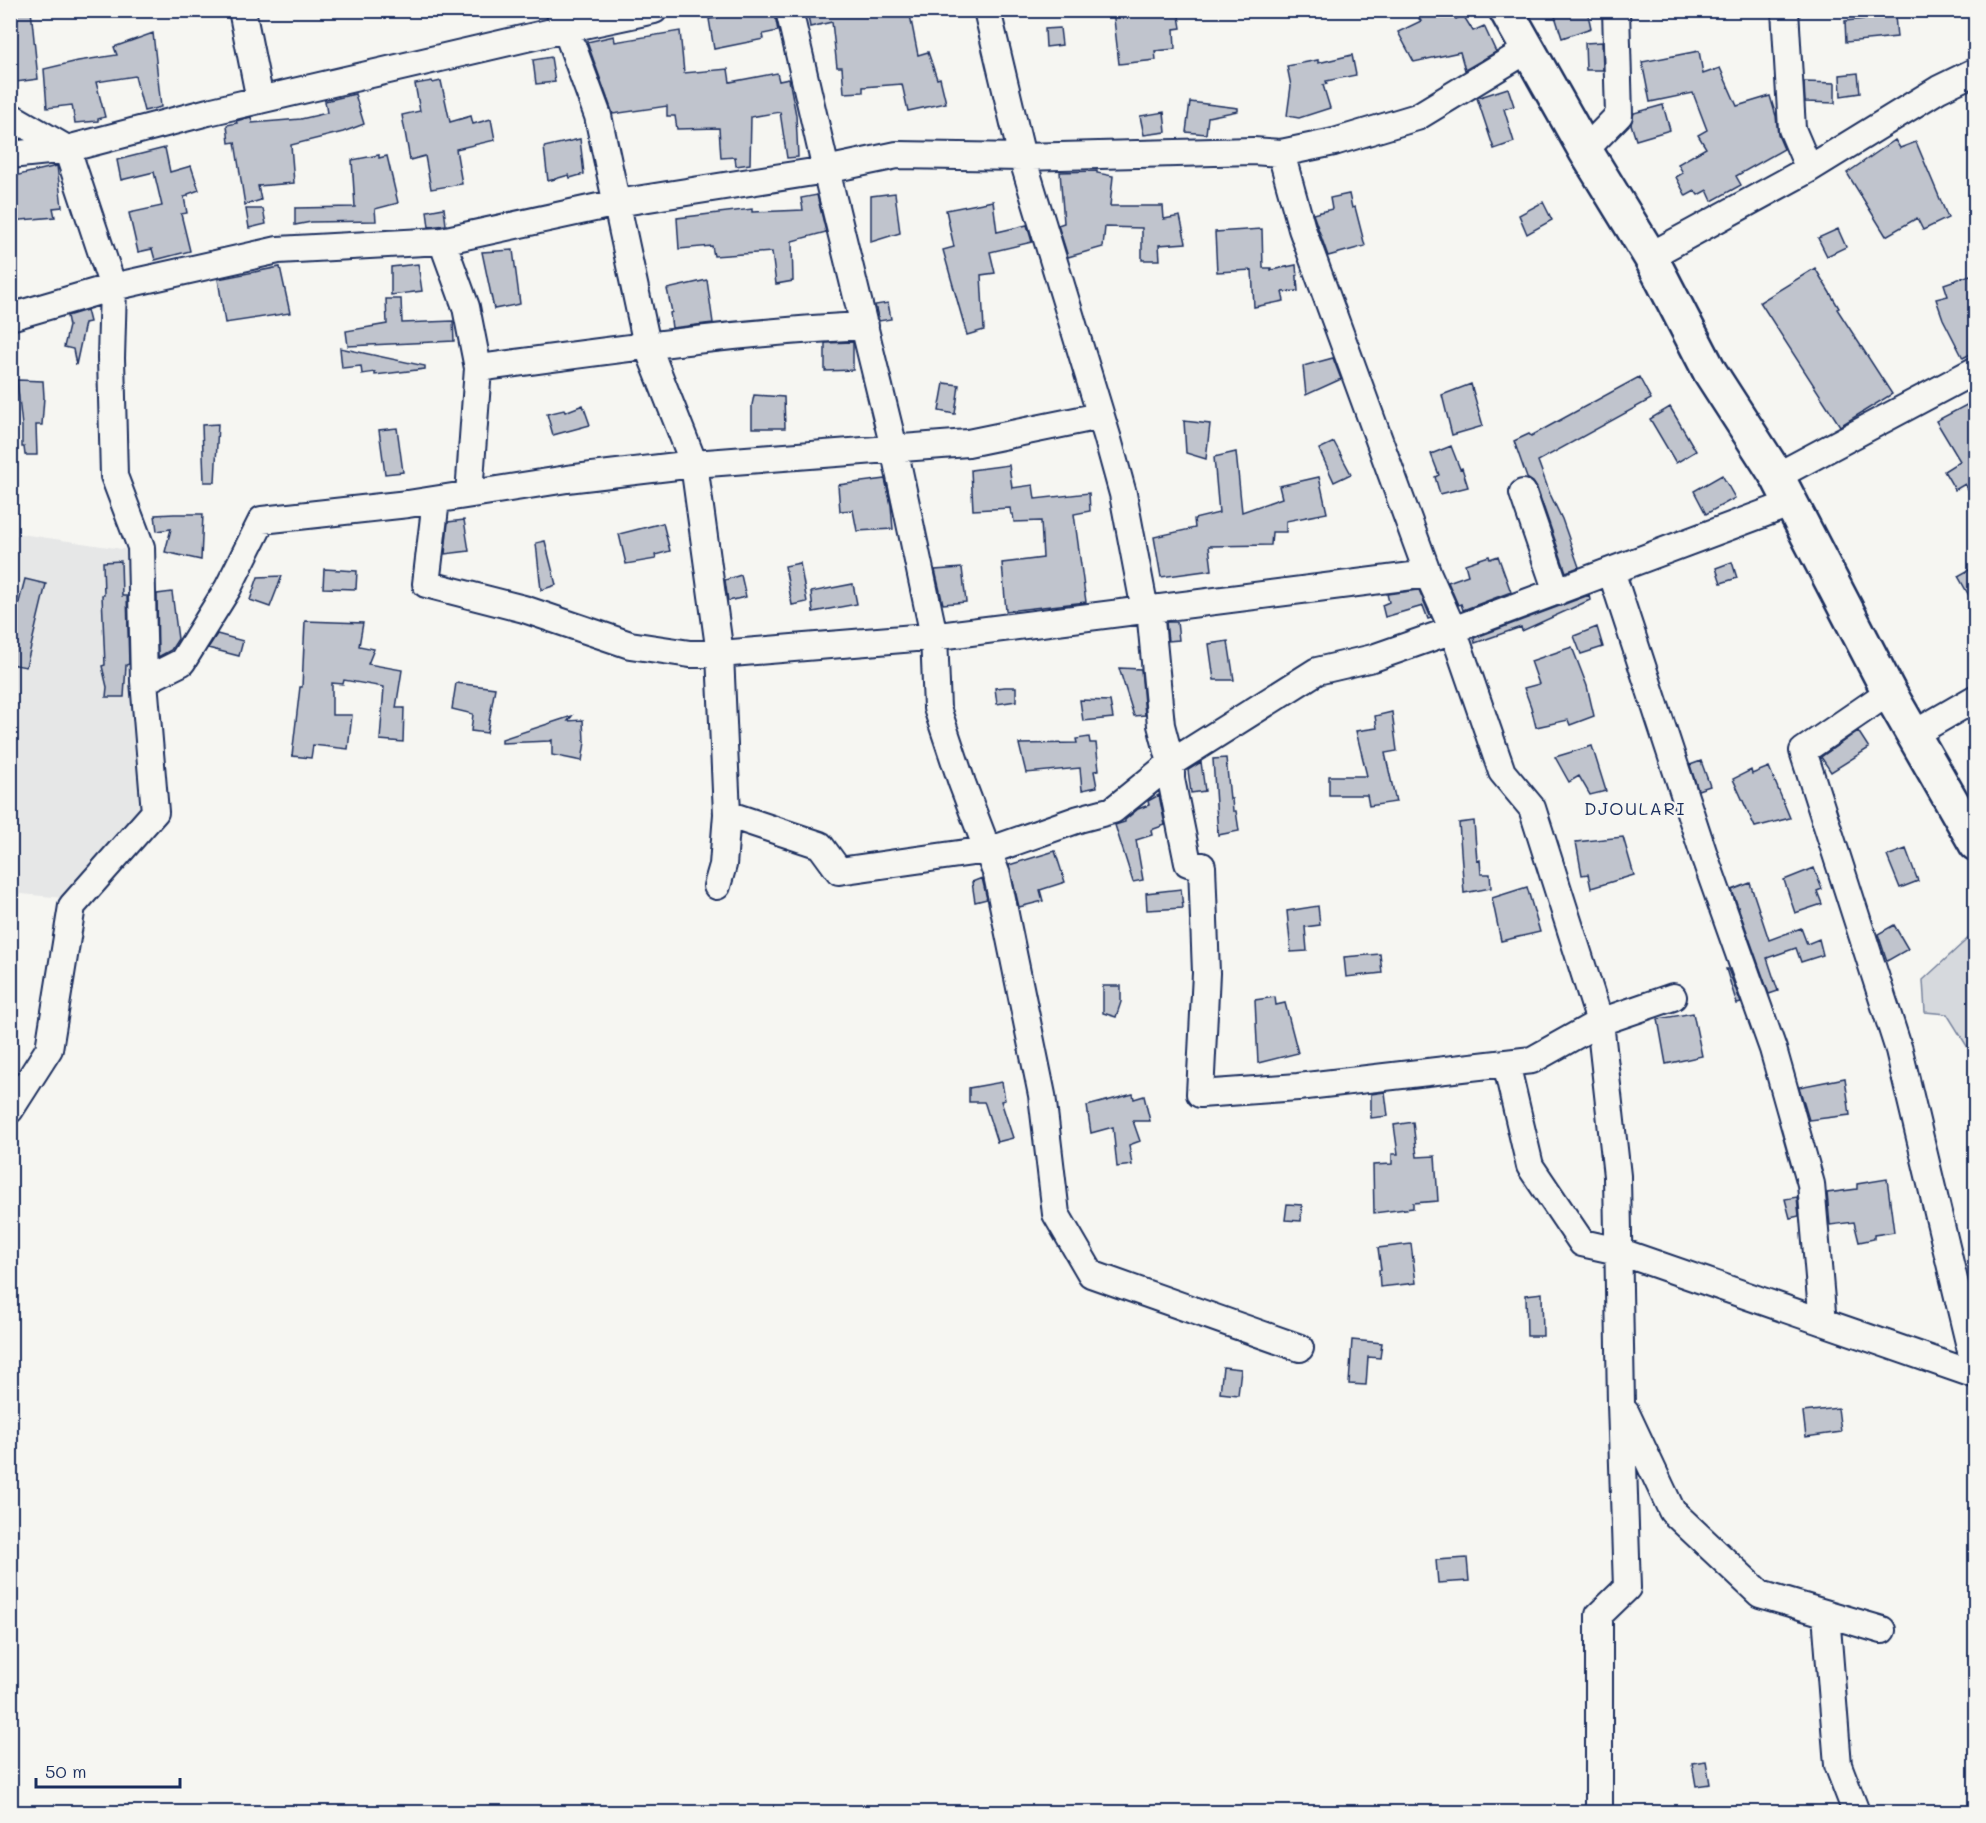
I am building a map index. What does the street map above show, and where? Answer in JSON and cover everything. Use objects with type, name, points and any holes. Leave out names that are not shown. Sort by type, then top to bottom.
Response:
[{"type":"highway","points":[[1506,10],[1585,150],[1650,256],[1710,372],[1784,490],[1888,692],[1976,844]]},
{"type":"street","points":[[242,10],[260,100]]},
{"type":"street","points":[[10,155],[67,149],[562,20],[654,10]]},
{"type":"street","points":[[789,10],[894,448],[934,636],[937,708],[962,783],[997,875],[1042,1095],[1056,1214],[1091,1274],[1300,1347]]},
{"type":"street","points":[[987,10],[998,47],[1022,157],[1122,494],[1145,610],[1151,620],[1161,725],[1171,763],[1170,779],[1188,863],[1202,867],[1206,973],[1200,1094],[1298,1087],[1532,1060],[1600,1022],[1673,997]]},
{"type":"street","points":[[1585,150],[1619,115],[1616,10]]},
{"type":"street","points":[[1785,10],[1792,129],[1809,169]]},
{"type":"street","points":[[562,20],[598,116],[647,345],[694,464],[720,654],[727,814],[723,865],[717,886]]},
{"type":"street","points":[[10,317],[113,287],[278,250],[442,241],[617,203],[826,170],[897,155],[1022,157],[1281,153],[1334,142],[1417,117],[1527,50]]},
{"type":"street","points":[[1650,256],[1809,169],[1939,89],[1976,71]]},
{"type":"street","points":[[10,116],[67,149],[113,287],[111,358],[114,476],[141,547],[144,681],[155,812],[72,906],[49,1049],[10,1110]]},
{"type":"street","points":[[1281,153],[1302,229],[1428,574],[1454,630],[1502,772],[1532,808],[1600,1022],[1617,1176],[1627,1588],[1599,1615],[1599,1812]]},
{"type":"street","points":[[442,241],[466,307],[478,368],[469,494]]},
{"type":"street","points":[[478,368],[647,345],[795,329],[865,326]]},
{"type":"street","points":[[727,814],[820,845],[839,871],[987,850],[1113,810],[1171,763],[1317,671],[1373,658],[1611,571],[1784,490],[1976,370]]},
{"type":"street","points":[[144,681],[182,662],[228,588],[262,520],[436,500],[567,479],[694,464],[968,443],[1100,416]]},
{"type":"street","points":[[1522,493],[1557,592]]},
{"type":"street","points":[[436,500],[426,584],[524,609],[630,645],[690,654],[720,654],[934,636],[1428,574]]},
{"type":"street","points":[[1611,571],[1706,861],[1773,1049],[1811,1184],[1821,1320]]},
{"type":"street","points":[[1888,692],[1803,751],[1899,1050],[1976,1374]]},
{"type":"street","points":[[1912,735],[1976,698]]},
{"type":"street","points":[[1506,1063],[1530,1166],[1581,1243],[1618,1251],[1976,1374]]},
{"type":"street","points":[[1621,1403],[1672,1512],[1760,1594],[1881,1630]]},
{"type":"street","points":[[1826,1614],[1838,1764],[1856,1812]]},
{"type":"shaded area","points":[[21,534],[129,550],[141,811],[63,898],[11,893],[10,537]]},
{"type":"shaded area","points":[[1975,932],[1975,1059],[1947,1014],[1925,1012],[1923,980]]},
{"type":"building","points":[[10,10],[31,10],[38,79],[16,82],[13,40],[10,40]]},
{"type":"building","points":[[730,10],[774,10],[778,31],[763,34],[764,39],[714,49],[709,19],[717,18],[716,14]]},
{"type":"building","points":[[807,10],[909,10],[918,55],[928,52],[937,79],[940,78],[946,103],[908,111],[902,84],[863,87],[863,92],[844,93],[842,67],[837,67],[832,22],[810,27]]},
{"type":"building","points":[[1113,10],[1178,10],[1181,28],[1174,29],[1175,49],[1155,51],[1156,60],[1119,64]]},
{"type":"building","points":[[1434,10],[1451,10],[1456,19],[1463,15],[1473,31],[1484,26],[1496,52],[1465,70],[1460,52],[1414,62],[1398,32],[1421,21],[1419,19]]},
{"type":"building","points":[[1553,10],[1587,10],[1591,28],[1562,38]]},
{"type":"building","points":[[1895,16],[1897,37],[1846,42],[1845,21]]},
{"type":"building","points":[[1060,28],[1062,45],[1046,47],[1045,29]]},
{"type":"building","points":[[680,31],[684,73],[728,69],[730,82],[777,73],[779,81],[789,79],[796,115],[798,157],[787,158],[780,112],[751,117],[750,164],[736,166],[735,157],[721,158],[719,128],[677,129],[675,116],[667,116],[667,106],[613,114],[587,42],[614,36],[615,42]]},
{"type":"building","points":[[153,33],[161,107],[144,111],[135,76],[96,82],[105,117],[98,121],[75,123],[72,105],[47,108],[44,69],[117,55],[114,47]]},
{"type":"building","points":[[1602,42],[1603,70],[1586,70],[1585,43]]},
{"type":"building","points":[[1699,51],[1703,74],[1720,68],[1737,106],[1770,96],[1776,116],[1778,135],[1784,149],[1736,176],[1741,185],[1712,201],[1707,190],[1698,195],[1695,191],[1686,196],[1676,177],[1683,173],[1678,164],[1706,148],[1698,135],[1707,130],[1693,93],[1650,102],[1642,62]]},
{"type":"building","points":[[1352,55],[1356,75],[1326,81],[1327,84],[1323,85],[1330,108],[1299,118],[1287,116],[1291,86],[1287,66],[1318,60],[1318,63]]},
{"type":"building","points":[[551,57],[555,82],[536,84],[533,60]]},
{"type":"building","points":[[1858,73],[1860,93],[1841,96],[1840,75]]},
{"type":"building","points":[[432,81],[433,83],[441,81],[450,122],[471,116],[473,124],[491,119],[495,140],[456,149],[462,184],[431,189],[425,156],[410,160],[402,115],[420,111],[415,84]]},
{"type":"building","points":[[1804,82],[1835,83],[1835,103],[1805,102]]},
{"type":"building","points":[[1508,88],[1514,106],[1504,109],[1514,142],[1494,149],[1477,98]]},
{"type":"building","points":[[355,94],[364,124],[343,132],[291,145],[294,183],[258,186],[261,200],[245,205],[235,142],[229,143],[227,125],[251,117],[252,123],[301,119],[327,113],[325,101]]},
{"type":"building","points":[[1190,102],[1238,108],[1238,111],[1208,117],[1206,134],[1186,132]]},
{"type":"building","points":[[1663,105],[1670,130],[1636,140],[1631,124],[1634,113]]},
{"type":"building","points":[[1164,112],[1166,132],[1144,135],[1140,116]]},
{"type":"building","points":[[580,139],[584,174],[570,178],[569,175],[548,181],[544,147]]},
{"type":"building","points":[[1895,140],[1900,148],[1916,142],[1948,218],[1923,230],[1917,218],[1886,236],[1847,173]]},
{"type":"building","points":[[165,148],[170,172],[191,166],[199,190],[184,197],[187,213],[181,214],[190,251],[155,260],[152,249],[138,252],[129,213],[162,206],[154,172],[121,180],[117,160]]},
{"type":"building","points":[[379,155],[379,158],[387,156],[398,203],[375,209],[376,221],[311,222],[295,225],[295,208],[355,207],[352,160]]},
{"type":"building","points":[[57,166],[62,207],[53,208],[55,217],[10,221],[10,177]]},
{"type":"building","points":[[1097,171],[1097,173],[1113,176],[1110,206],[1163,206],[1164,219],[1180,216],[1186,243],[1159,245],[1160,260],[1142,260],[1142,228],[1105,227],[1103,247],[1068,257],[1058,225],[1064,223],[1060,172]]},
{"type":"building","points":[[895,193],[900,233],[871,242],[871,196]]},
{"type":"building","points":[[1349,194],[1352,208],[1355,207],[1365,246],[1328,256],[1313,214],[1332,209],[1330,198]]},
{"type":"building","points":[[817,195],[826,232],[792,241],[793,281],[776,284],[772,252],[714,256],[712,246],[679,249],[677,218],[752,209],[752,212],[803,210],[801,198]]},
{"type":"building","points":[[993,201],[997,232],[1027,225],[1032,242],[990,252],[995,273],[981,275],[984,330],[967,335],[943,250],[954,247],[946,210]]},
{"type":"building","points":[[1543,202],[1552,220],[1527,234],[1519,215]]},
{"type":"building","points":[[444,208],[446,225],[429,227],[427,211]]},
{"type":"building","points":[[246,209],[263,209],[266,224],[249,228]]},
{"type":"building","points":[[1262,229],[1263,268],[1271,268],[1271,270],[1296,265],[1298,291],[1282,292],[1284,301],[1254,307],[1252,270],[1217,272],[1215,232]]},
{"type":"building","points":[[1838,229],[1846,247],[1827,256],[1818,238]]},
{"type":"building","points":[[513,250],[520,304],[494,309],[482,252]]},
{"type":"building","points":[[418,264],[422,291],[391,295],[391,267]]},
{"type":"building","points":[[280,267],[290,313],[225,323],[218,279]]},
{"type":"building","points":[[1815,268],[1839,308],[1837,309],[1892,394],[1840,426],[1760,302]]},
{"type":"building","points":[[1976,273],[1976,351],[1963,358],[1943,319],[1936,299],[1948,296],[1944,284]]},
{"type":"building","points":[[707,280],[713,323],[672,328],[670,313],[672,312],[667,289]]},
{"type":"building","points":[[386,299],[401,299],[402,323],[453,321],[454,341],[348,346],[346,331],[387,324]]},
{"type":"building","points":[[888,303],[891,319],[879,321],[875,305]]},
{"type":"building","points":[[87,310],[90,322],[85,323],[76,365],[73,349],[64,347],[69,326],[67,316]]},
{"type":"building","points":[[853,342],[853,370],[825,371],[825,343]]},
{"type":"building","points":[[340,348],[425,366],[425,369],[375,375],[375,372],[362,374],[361,366],[342,368]]},
{"type":"building","points":[[1333,358],[1341,379],[1306,395],[1303,366]]},
{"type":"building","points":[[1639,377],[1651,399],[1538,461],[1579,567],[1566,572],[1537,488],[1527,478],[1514,441],[1529,434],[1531,436]]},
{"type":"building","points":[[17,380],[43,381],[42,425],[36,425],[37,455],[25,455],[24,447],[22,447]]},
{"type":"building","points":[[944,383],[959,385],[955,414],[939,411]]},
{"type":"building","points":[[1471,384],[1483,426],[1452,435],[1442,395]]},
{"type":"building","points":[[754,395],[784,397],[785,428],[752,428]]},
{"type":"building","points":[[1976,400],[1976,502],[1965,484],[1955,490],[1944,471],[1960,461],[1936,421]]},
{"type":"building","points":[[583,405],[590,425],[553,435],[547,414],[564,410],[565,412]]},
{"type":"building","points":[[1670,407],[1696,451],[1676,463],[1650,419]]},
{"type":"building","points":[[1184,421],[1210,424],[1206,459],[1186,453]]},
{"type":"building","points":[[218,424],[215,482],[204,482],[202,425]]},
{"type":"building","points":[[397,428],[403,472],[385,474],[379,430]]},
{"type":"building","points":[[1334,442],[1351,474],[1334,482],[1319,449]]},
{"type":"building","points":[[1451,446],[1468,487],[1440,494],[1435,477],[1439,475],[1431,454]]},
{"type":"building","points":[[1236,452],[1242,512],[1282,498],[1279,486],[1319,477],[1327,513],[1286,521],[1286,532],[1272,532],[1271,545],[1209,546],[1212,570],[1161,577],[1154,537],[1195,528],[1194,519],[1219,513],[1214,457]]},
{"type":"building","points":[[1009,465],[1012,488],[1033,485],[1035,499],[1089,493],[1090,511],[1074,514],[1086,602],[1006,611],[1002,563],[1043,558],[1041,521],[1014,522],[1010,508],[973,510],[971,470]]},
{"type":"building","points":[[1722,475],[1735,498],[1706,514],[1694,491]]},
{"type":"building","points":[[885,479],[891,505],[893,529],[857,531],[853,510],[840,511],[838,485]]},
{"type":"building","points":[[203,514],[201,560],[165,552],[171,529],[157,531],[155,515]]},
{"type":"building","points":[[464,520],[469,551],[445,554],[448,522]]},
{"type":"building","points":[[663,523],[670,551],[655,555],[656,559],[626,564],[619,534]]},
{"type":"building","points":[[545,541],[556,585],[541,590],[536,543]]},
{"type":"building","points":[[1489,556],[1490,559],[1498,556],[1511,592],[1463,610],[1461,604],[1458,605],[1448,582],[1468,575],[1465,564]]},
{"type":"building","points":[[121,561],[122,596],[127,596],[129,664],[126,665],[124,697],[106,697],[107,687],[102,666],[105,665],[103,562]]},
{"type":"building","points":[[1732,562],[1737,578],[1721,583],[1716,568]]},
{"type":"building","points":[[800,563],[807,602],[792,605],[785,566]]},
{"type":"building","points":[[1976,566],[1976,608],[1958,576]]},
{"type":"building","points":[[962,568],[966,602],[943,604],[935,570]]},
{"type":"building","points":[[324,569],[357,571],[356,589],[323,588]]},
{"type":"building","points":[[741,575],[746,597],[728,601],[725,580]]},
{"type":"building","points":[[282,576],[270,607],[250,600],[258,577]]},
{"type":"building","points":[[25,579],[46,584],[26,667],[10,664],[10,637]]},
{"type":"building","points":[[853,584],[857,604],[813,612],[811,592]]},
{"type":"building","points":[[1419,590],[1431,618],[1428,619],[1423,606],[1385,617],[1382,605],[1389,602],[1387,594]]},
{"type":"building","points":[[172,592],[178,639],[171,650],[158,657],[157,594]]},
{"type":"building","points":[[1589,595],[1590,600],[1522,631],[1521,627],[1475,643],[1474,638]]},
{"type":"building","points":[[305,621],[363,623],[359,646],[374,649],[368,664],[402,670],[396,708],[404,708],[403,742],[380,740],[384,687],[344,680],[343,684],[332,683],[332,715],[352,715],[348,749],[313,745],[311,758],[292,756],[300,687],[302,687]]},
{"type":"building","points":[[1166,622],[1177,622],[1179,640],[1168,641]]},
{"type":"building","points":[[1597,627],[1603,647],[1581,654],[1574,636]]},
{"type":"building","points":[[217,634],[243,641],[239,656],[208,648]]},
{"type":"building","points":[[1228,641],[1234,680],[1214,680],[1209,644]]},
{"type":"building","points":[[1572,647],[1587,686],[1594,716],[1570,725],[1568,720],[1536,727],[1524,688],[1539,684],[1531,661]]},
{"type":"building","points":[[1119,668],[1141,669],[1145,715],[1134,716]]},
{"type":"building","points":[[456,683],[495,688],[487,733],[471,731],[473,714],[452,709]]},
{"type":"building","points":[[1016,687],[1016,701],[997,704],[995,688]]},
{"type":"building","points":[[1080,700],[1110,701],[1113,718],[1083,721]]},
{"type":"building","points":[[1392,712],[1397,751],[1385,753],[1396,802],[1369,806],[1367,795],[1329,795],[1329,776],[1367,776],[1356,731],[1377,728],[1375,716]]},
{"type":"building","points":[[572,716],[568,721],[583,720],[585,742],[582,761],[552,755],[552,740],[502,743],[502,739]]},
{"type":"building","points":[[1858,731],[1869,748],[1831,772],[1821,757]]},
{"type":"building","points":[[1089,737],[1090,743],[1096,743],[1099,770],[1094,771],[1097,787],[1082,790],[1080,768],[1026,773],[1019,744],[1077,743],[1076,739]]},
{"type":"building","points":[[1592,746],[1606,791],[1590,795],[1579,776],[1569,782],[1555,757]]},
{"type":"building","points":[[1226,758],[1230,799],[1232,799],[1233,811],[1236,811],[1239,831],[1218,835],[1213,759]]},
{"type":"building","points":[[1701,761],[1710,786],[1698,790],[1690,765]]},
{"type":"building","points":[[1201,762],[1205,791],[1191,793],[1188,770]]},
{"type":"building","points":[[1769,767],[1790,818],[1755,827],[1733,779],[1751,770],[1752,774]]},
{"type":"building","points":[[1159,795],[1165,825],[1151,830],[1152,835],[1136,840],[1143,880],[1133,882],[1115,825],[1125,822],[1138,809],[1149,805],[1148,801]]},
{"type":"building","points":[[1474,821],[1477,861],[1480,860],[1481,874],[1490,874],[1491,888],[1464,893],[1459,823]]},
{"type":"building","points":[[1623,837],[1634,875],[1591,888],[1588,874],[1582,875],[1576,842]]},
{"type":"building","points":[[1906,849],[1918,881],[1900,888],[1887,856]]},
{"type":"building","points":[[1055,851],[1065,882],[1040,890],[1043,901],[1019,907],[1009,865]]},
{"type":"building","points":[[1814,868],[1822,889],[1817,891],[1822,904],[1795,913],[1784,880]]},
{"type":"building","points":[[982,878],[987,899],[975,902],[972,882]]},
{"type":"building","points":[[1750,883],[1769,940],[1801,928],[1807,944],[1819,939],[1823,955],[1801,962],[1796,948],[1767,958],[1778,991],[1769,994],[1732,890]]},
{"type":"building","points":[[1527,887],[1540,932],[1501,941],[1492,898]]},
{"type":"building","points":[[1181,889],[1183,908],[1147,910],[1146,893]]},
{"type":"building","points":[[1318,906],[1320,925],[1305,927],[1307,951],[1291,952],[1287,911]]},
{"type":"building","points":[[1894,925],[1908,949],[1887,961],[1878,934]]},
{"type":"building","points":[[1380,954],[1382,973],[1346,977],[1344,957]]},
{"type":"building","points":[[1726,969],[1728,969],[1741,1003],[1737,1004]]},
{"type":"building","points":[[1103,986],[1121,986],[1121,1002],[1116,1017],[1103,1013]]},
{"type":"building","points":[[1275,997],[1276,1005],[1285,1003],[1298,1053],[1258,1063],[1255,1000]]},
{"type":"building","points":[[1693,1013],[1702,1056],[1666,1064],[1658,1019]]},
{"type":"building","points":[[1845,1078],[1850,1115],[1809,1120],[1799,1087]]},
{"type":"building","points":[[1002,1082],[1005,1100],[1001,1101],[1013,1138],[997,1142],[984,1102],[969,1102],[969,1088]]},
{"type":"building","points":[[1385,1092],[1388,1116],[1371,1118],[1371,1094]]},
{"type":"building","points":[[1133,1094],[1134,1099],[1144,1096],[1150,1121],[1133,1121],[1140,1141],[1129,1145],[1132,1165],[1117,1167],[1113,1127],[1091,1133],[1087,1106]]},
{"type":"building","points":[[1413,1122],[1417,1157],[1435,1156],[1438,1201],[1413,1203],[1413,1208],[1374,1213],[1373,1165],[1392,1164],[1392,1154],[1398,1154],[1394,1125]]},
{"type":"building","points":[[1887,1179],[1894,1232],[1874,1235],[1874,1239],[1859,1242],[1854,1222],[1830,1225],[1827,1193],[1857,1189],[1857,1184]]},
{"type":"building","points":[[1797,1197],[1799,1216],[1790,1218],[1785,1199]]},
{"type":"building","points":[[1287,1204],[1302,1205],[1301,1221],[1285,1220]]},
{"type":"building","points":[[1411,1244],[1416,1283],[1380,1287],[1379,1270],[1381,1270],[1378,1248]]},
{"type":"building","points":[[1542,1293],[1543,1336],[1527,1336],[1526,1295]]},
{"type":"building","points":[[1352,1340],[1382,1343],[1380,1358],[1368,1357],[1366,1385],[1349,1384]]},
{"type":"building","points":[[1223,1367],[1241,1369],[1238,1395],[1220,1393]]},
{"type":"building","points":[[1838,1408],[1841,1432],[1806,1437],[1803,1412]]},
{"type":"building","points":[[1467,1558],[1469,1581],[1438,1583],[1436,1560]]},
{"type":"building","points":[[1706,1761],[1710,1784],[1696,1786],[1692,1763]]},
{"type":"district","name":"DJOULARI","points":[[1635,808]]}]
